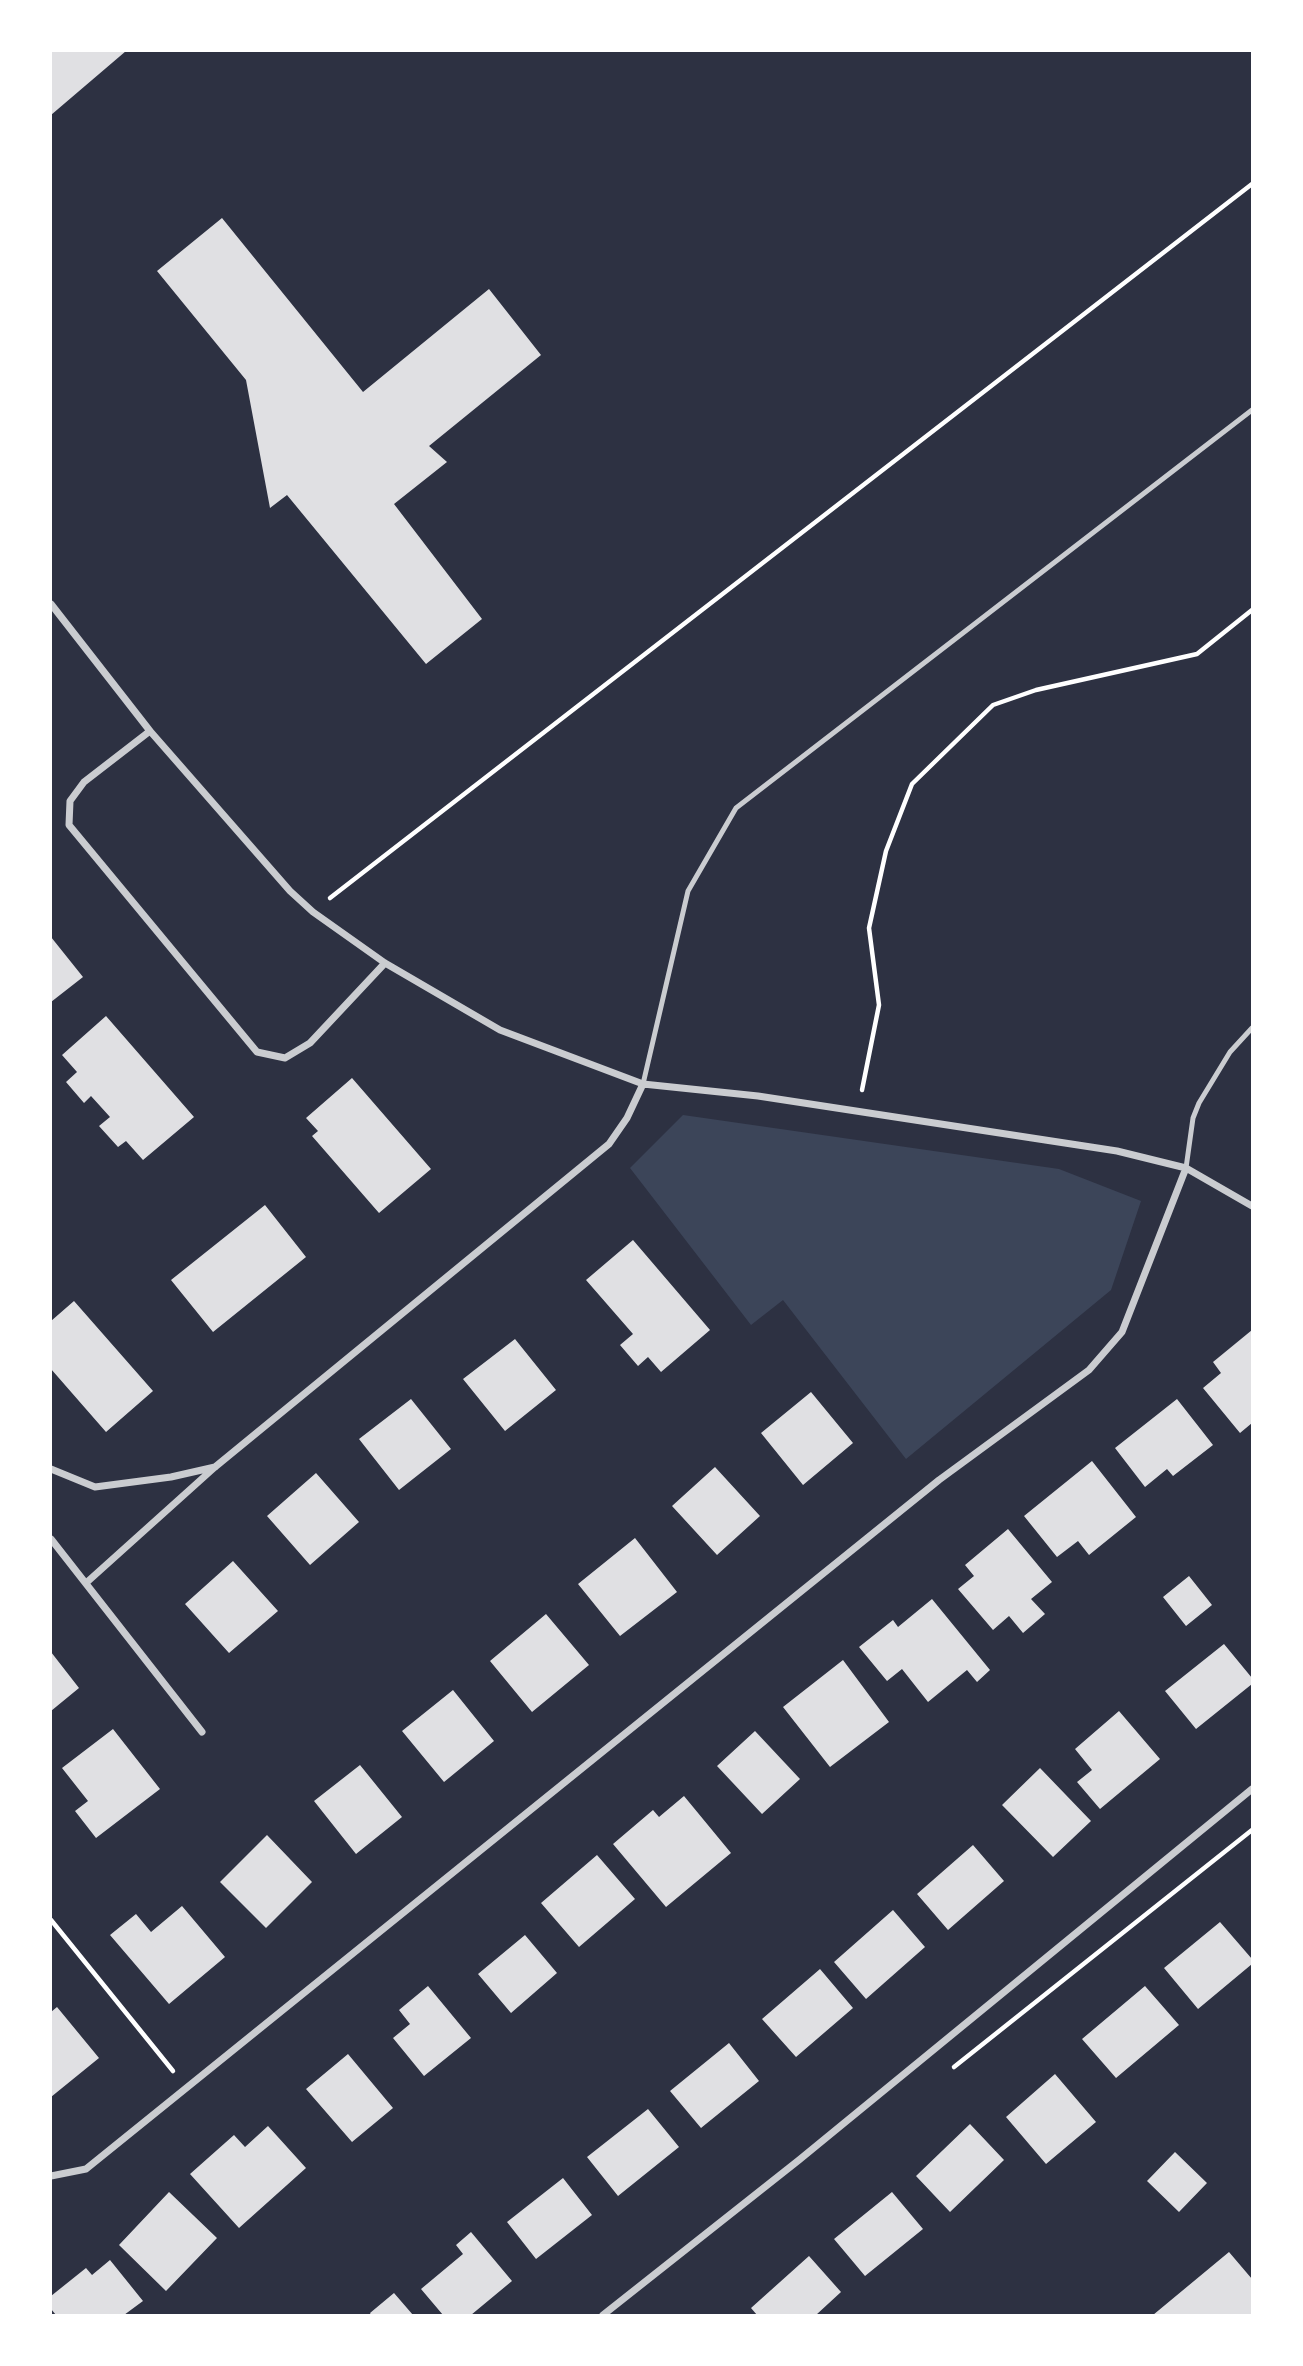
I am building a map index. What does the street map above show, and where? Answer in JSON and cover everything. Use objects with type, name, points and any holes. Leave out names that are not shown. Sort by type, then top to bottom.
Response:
[{"type":"street","points":[[51,604],[150,731],[283,883],[313,912],[385,963],[500,1030],[643,1084],[758,1096],[1117,1151],[1186,1168],[1252,1206]]},
{"type":"street","points":[[150,731],[84,782],[71,801],[69,825],[257,1052],[285,1058],[310,1043],[385,963]]},
{"type":"street","points":[[86,1583],[215,1467],[609,1144],[627,1118],[643,1084]]},
{"type":"street","points":[[51,2176],[86,2169],[929,1489],[1088,1370],[1122,1332],[1186,1168]]},
{"type":"street","points":[[51,1469],[95,1488],[171,1477],[215,1467]]},
{"type":"street","points":[[51,1539],[202,1732]]},
{"type":"street","points":[[603,2315],[799,2160],[1252,1789]]},
{"type":"lane","points":[[643,1084],[688,891],[736,808],[1252,410]]},
{"type":"lane","points":[[1186,1168],[1193,1118],[1199,1103],[1230,1052],[1252,1028]]},
{"type":"path","points":[[313,912],[1252,184]]},
{"type":"path","points":[[858,1112],[879,1005],[869,928],[886,851],[912,784],[993,705],[1036,690],[1197,654],[1252,610]]},
{"type":"path","points":[[948,2072],[1252,1830]]},
{"type":"path","points":[[51,1920],[187,2088]]},
{"type":"shaded area","points":[[683,1115],[1059,1169],[1141,1201],[1111,1290],[906,1459],[783,1300],[751,1325],[630,1168]]},
{"type":"building","points":[[51,51],[126,51],[51,115]]},
{"type":"building","points":[[222,218],[363,392],[489,289],[541,355],[429,446],[447,462],[394,504],[482,619],[426,664],[287,495],[270,508],[246,380],[157,271]]},
{"type":"building","points":[[51,937],[83,977],[51,1002]]},
{"type":"building","points":[[106,1016],[194,1117],[143,1160],[126,1141],[118,1147],[99,1126],[110,1117],[91,1096],[84,1103],[66,1082],[77,1072],[62,1055]]},
{"type":"building","points":[[352,1078],[431,1169],[379,1213],[312,1136],[318,1131],[306,1118]]},
{"type":"building","points":[[265,1205],[306,1257],[213,1332],[171,1280]]},
{"type":"building","points":[[633,1240],[710,1330],[661,1372],[648,1357],[638,1366],[620,1345],[633,1334],[586,1280]]},
{"type":"building","points":[[74,1301],[153,1391],[106,1432],[51,1369],[51,1321]]},
{"type":"building","points":[[1252,1330],[1252,1423],[1240,1433],[1203,1388],[1221,1373],[1213,1362]]},
{"type":"building","points":[[515,1339],[556,1390],[505,1431],[463,1379]]},
{"type":"building","points":[[811,1392],[853,1443],[803,1485],[761,1433]]},
{"type":"building","points":[[411,1399],[451,1449],[399,1490],[359,1439]]},
{"type":"building","points":[[1177,1399],[1213,1445],[1173,1476],[1167,1469],[1145,1487],[1115,1448]]},
{"type":"building","points":[[1092,1461],[1136,1517],[1089,1555],[1078,1541],[1057,1557],[1024,1516]]},
{"type":"building","points":[[715,1467],[760,1516],[717,1555],[672,1506]]},
{"type":"building","points":[[316,1473],[359,1522],[310,1565],[267,1516]]},
{"type":"building","points":[[1008,1529],[1052,1582],[1031,1599],[1045,1614],[1023,1633],[1009,1616],[993,1630],[958,1589],[974,1576],[965,1565]]},
{"type":"building","points":[[635,1538],[677,1592],[620,1636],[578,1584]]},
{"type":"building","points":[[233,1561],[278,1611],[229,1653],[185,1604]]},
{"type":"building","points":[[1189,1576],[1212,1605],[1186,1626],[1163,1597]]},
{"type":"building","points":[[932,1599],[990,1670],[977,1682],[967,1670],[928,1702],[902,1669],[887,1681],[859,1647],[893,1620],[898,1627]]},
{"type":"building","points":[[546,1614],[589,1665],[532,1712],[490,1661]]},
{"type":"building","points":[[1224,1644],[1252,1678],[1252,1684],[1196,1729],[1165,1691]]},
{"type":"building","points":[[51,1652],[79,1688],[51,1711]]},
{"type":"building","points":[[843,1660],[889,1722],[830,1767],[783,1707]]},
{"type":"building","points":[[453,1690],[494,1741],[444,1782],[402,1731]]},
{"type":"building","points":[[1119,1711],[1160,1759],[1100,1809],[1077,1782],[1092,1770],[1075,1749]]},
{"type":"building","points":[[113,1729],[160,1789],[96,1838],[75,1811],[88,1801],[62,1768]]},
{"type":"building","points":[[755,1731],[800,1779],[762,1814],[717,1766]]},
{"type":"building","points":[[360,1765],[402,1817],[356,1854],[314,1801]]},
{"type":"building","points":[[1040,1768],[1091,1821],[1053,1857],[1002,1805]]},
{"type":"building","points":[[684,1796],[731,1853],[666,1907],[613,1844],[653,1810],[659,1817]]},
{"type":"building","points":[[267,1835],[312,1882],[266,1928],[220,1882]]},
{"type":"building","points":[[973,1845],[1004,1881],[948,1930],[917,1894]]},
{"type":"building","points":[[597,1855],[635,1899],[579,1947],[541,1903]]},
{"type":"building","points":[[182,1906],[225,1957],[169,2004],[110,1935],[136,1914],[151,1932]]},
{"type":"building","points":[[893,1910],[925,1947],[866,1999],[834,1962]]},
{"type":"building","points":[[1220,1922],[1252,1959],[1252,1964],[1198,2009],[1164,1968]]},
{"type":"building","points":[[525,1935],[557,1973],[511,2013],[478,1974]]},
{"type":"building","points":[[820,1969],[853,2008],[796,2057],[762,2019]]},
{"type":"building","points":[[428,1986],[471,2038],[424,2076],[393,2038],[410,2024],[399,2010]]},
{"type":"building","points":[[1145,1986],[1179,2025],[1116,2078],[1082,2039]]},
{"type":"building","points":[[57,2007],[99,2058],[51,2097],[51,2012]]},
{"type":"building","points":[[729,2043],[759,2081],[701,2128],[670,2091]]},
{"type":"building","points":[[348,2054],[393,2108],[352,2142],[306,2089]]},
{"type":"building","points":[[1055,2074],[1096,2122],[1046,2164],[1006,2117]]},
{"type":"building","points":[[648,2109],[679,2147],[618,2196],[587,2157]]},
{"type":"building","points":[[970,2124],[1004,2160],[950,2212],[916,2176]]},
{"type":"building","points":[[268,2126],[306,2168],[239,2228],[190,2174],[234,2135],[245,2147]]},
{"type":"building","points":[[1175,2152],[1207,2183],[1179,2212],[1147,2181]]},
{"type":"building","points":[[563,2178],[592,2215],[536,2259],[507,2222]]},
{"type":"building","points":[[169,2192],[217,2238],[166,2291],[119,2245]]},
{"type":"building","points":[[892,2192],[923,2229],[865,2276],[834,2239]]},
{"type":"building","points":[[471,2232],[512,2281],[471,2315],[443,2315],[421,2289],[463,2254],[456,2245]]},
{"type":"building","points":[[1229,2252],[1252,2279],[1252,2315],[1153,2315]]},
{"type":"building","points":[[809,2256],[841,2292],[816,2315],[757,2315],[751,2308]]},
{"type":"building","points":[[110,2260],[143,2301],[124,2315],[56,2315],[51,2309],[51,2296],[86,2268],[92,2275]]},
{"type":"building","points":[[394,2293],[413,2315],[371,2315],[370,2313]]}]
